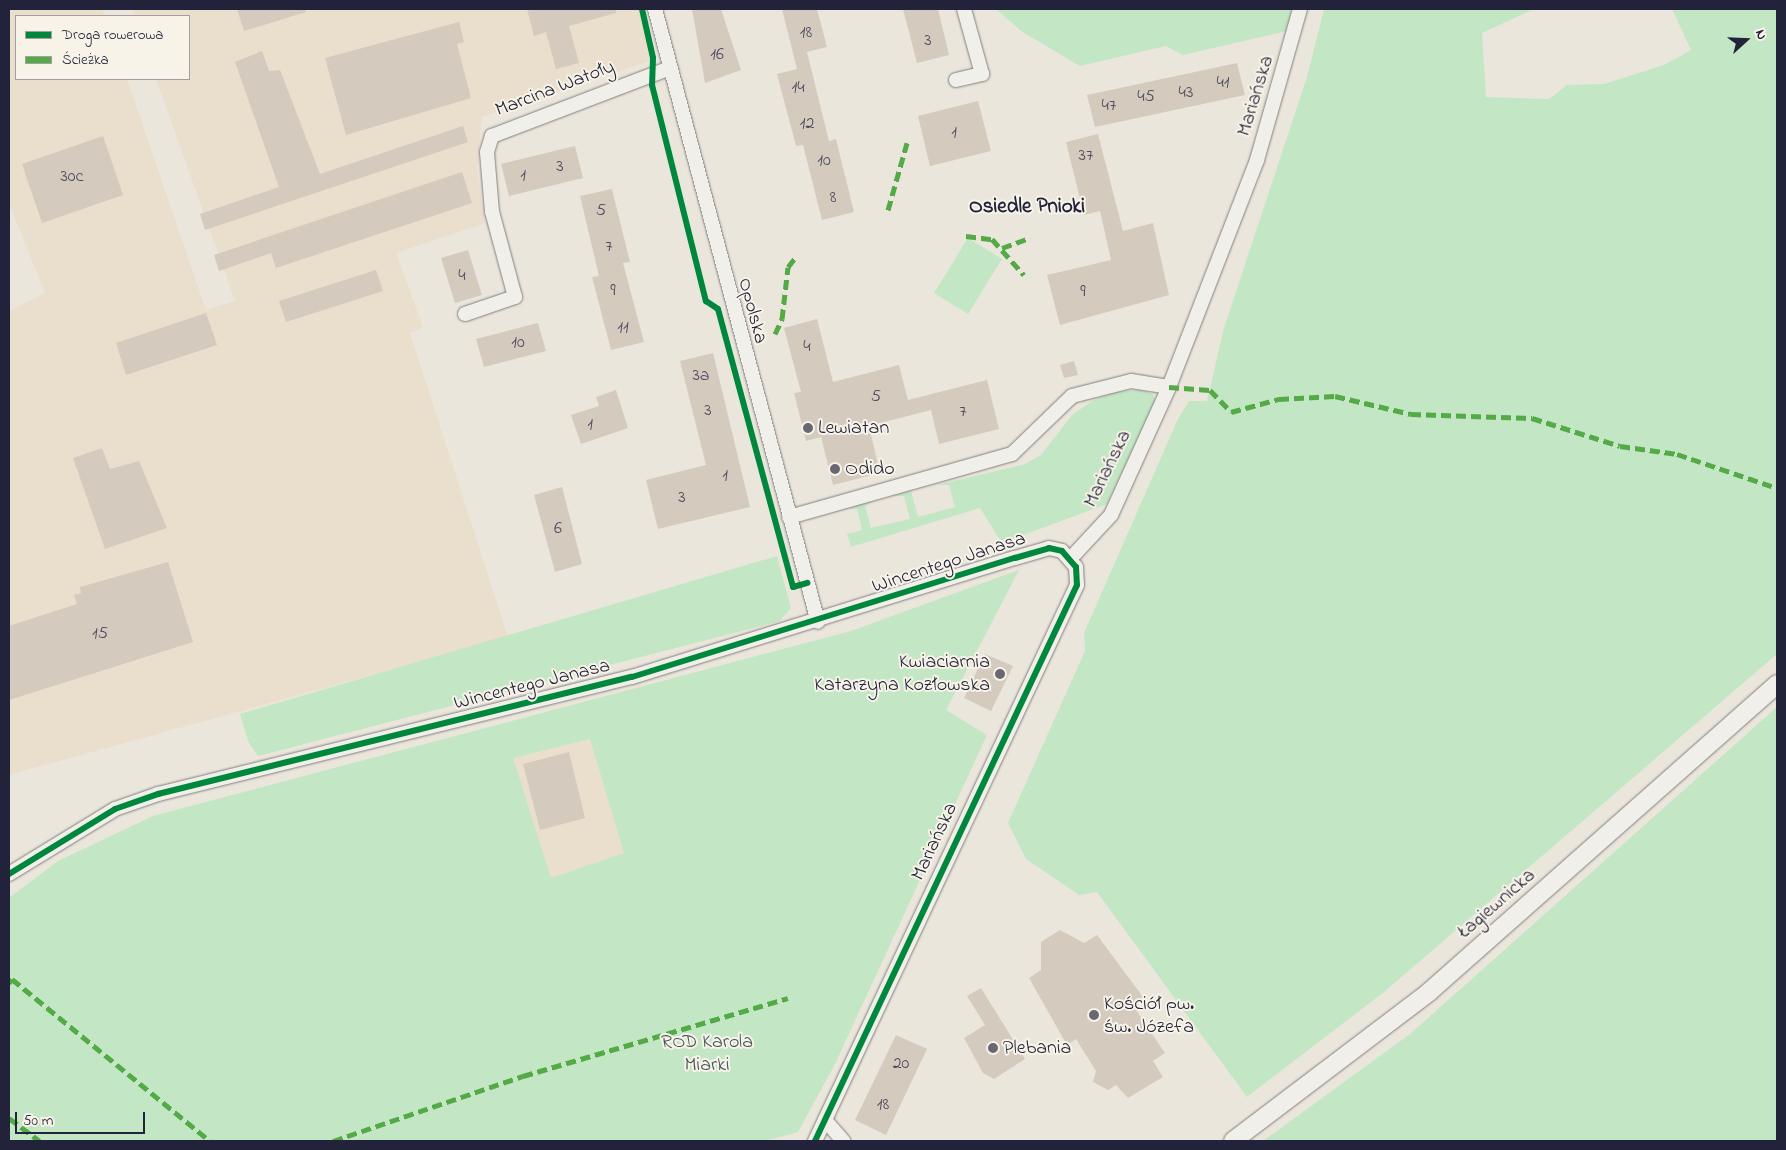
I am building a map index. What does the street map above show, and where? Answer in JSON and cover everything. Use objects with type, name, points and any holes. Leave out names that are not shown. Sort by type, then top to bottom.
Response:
[{"type":"street","name":"Opolska","points":[[655,9],[818,622]]},
{"type":"street","points":[[956,80],[982,74],[964,9]]},
{"type":"street","name":"Mariańska","points":[[816,1141],[1077,585],[1071,558],[1111,515],[1169,387],[1258,160],[1300,9]]},
{"type":"street","name":"Marcina Watoły","points":[[465,314],[515,297],[492,212],[487,152],[492,136],[670,68]]},
{"type":"street","points":[[789,517],[1012,454],[1072,396],[1131,381],[1169,387]]},
{"type":"street","name":"Wincentego Janasa","points":[[9,874],[115,808],[158,794],[624,679],[818,622],[1049,548],[1071,558]]},
{"type":"street","name":"Łagiewnicka","points":[[1233,1141],[1430,992],[1777,684]]},
{"type":"street","points":[[825,1120],[843,1141]]},
{"type":"shaded area","points":[[9,9],[102,9],[105,15],[15,15],[15,80],[127,80],[206,310],[235,301],[156,80],[190,80],[190,15],[134,15],[132,9],[640,9],[653,60],[482,117],[477,169],[485,223],[396,253],[423,327],[410,333],[508,637],[9,775],[9,311],[45,293],[9,203]]},
{"type":"shaded area","points":[[590,739],[624,853],[551,878],[512,758]]},
{"type":"green space","points":[[996,9],[1292,9],[1287,31],[1183,55],[1166,46],[1080,66],[1021,31]]},
{"type":"green space","points":[[1324,9],[1534,9],[1482,33],[1486,97],[1549,99],[1567,85],[1604,84],[1664,65],[1691,50],[1672,9],[1777,9],[1777,654],[1384,992],[1247,1097],[1097,892],[1079,895],[1026,859],[1008,823],[1085,651],[1084,633],[1178,419],[1189,401],[1207,401],[1224,328],[1307,77]]},
{"type":"green space","points":[[968,238],[1002,259],[968,314],[934,293]]},
{"type":"green space","points":[[1141,390],[1153,394],[1155,402],[1107,504],[1002,543],[980,508],[851,547],[847,534],[862,530],[857,509],[845,508],[875,500],[865,506],[871,528],[910,519],[904,496],[890,496],[911,491],[918,517],[955,507],[949,485],[937,485],[1025,464],[1041,455],[1073,414],[1094,400],[1115,392]]},
{"type":"green space","points":[[777,556],[791,608],[780,621],[258,756],[249,743],[240,714]]},
{"type":"green space","name":"ROD Karola Miarki","points":[[1019,570],[946,710],[987,735],[835,1064],[798,1132],[766,1141],[9,1141],[9,898],[58,861],[153,816],[851,631]],"holes":[[[590,739],[624,853],[551,878],[513,758]]]},
{"type":"green space","points":[[1777,707],[1777,1141],[1263,1141],[1410,1034]]},
{"type":"building","points":[[237,9],[305,9],[306,12],[244,31]]},
{"type":"building","points":[[527,9],[616,9],[616,13],[569,26],[579,63],[556,69],[546,32],[534,36]]},
{"type":"building","points":[[692,9],[721,9],[741,70],[705,83]]},
{"type":"building","points":[[782,9],[817,9],[827,47],[807,52],[829,141],[836,139],[854,212],[822,220],[803,145],[796,146],[777,74],[797,69]]},
{"type":"building","points":[[903,9],[938,9],[949,55],[917,63]]},
{"type":"building","points":[[459,22],[464,42],[457,44],[471,98],[346,135],[325,58]]},
{"type":"building","points":[[262,51],[269,71],[280,70],[320,174],[463,126],[468,142],[205,230],[200,214],[279,187],[235,62]]},
{"type":"building","points":[[1237,63],[1245,95],[1095,127],[1087,95]]},
{"type":"building","points":[[978,101],[991,151],[930,166],[918,116]]},
{"type":"building","points":[[1098,134],[1123,231],[1153,223],[1169,295],[1060,325],[1047,275],[1111,260],[1100,211],[1084,215],[1066,142]]},
{"type":"building","points":[[103,136],[123,195],[42,223],[22,164]]},
{"type":"building","points":[[575,146],[583,178],[509,196],[501,164]]},
{"type":"building","points":[[462,172],[472,203],[276,268],[271,253],[219,271],[214,255]]},
{"type":"building","points":[[612,189],[630,262],[623,263],[644,342],[611,350],[592,277],[599,276],[580,196]]},
{"type":"building","points":[[468,250],[482,295],[455,303],[441,258]]},
{"type":"building","points":[[376,270],[383,291],[286,322],[279,301]]},
{"type":"building","points":[[206,313],[217,345],[126,375],[116,343]]},
{"type":"building","points":[[817,319],[833,382],[899,365],[908,400],[987,380],[999,429],[939,444],[931,410],[869,426],[880,473],[833,485],[821,437],[806,441],[794,393],[801,392],[784,328]]},
{"type":"building","points":[[538,323],[546,351],[484,367],[476,339]]},
{"type":"building","points":[[713,353],[750,507],[658,529],[646,480],[706,465],[680,361]]},
{"type":"building","points":[[1074,361],[1078,375],[1064,378],[1060,365]]},
{"type":"building","points":[[616,390],[628,428],[581,444],[571,415],[599,406],[596,397]]},
{"type":"building","points":[[102,448],[110,469],[139,461],[167,528],[105,549],[73,458]]},
{"type":"building","points":[[562,487],[582,564],[555,572],[534,495]]},
{"type":"building","points":[[168,562],[193,642],[9,700],[9,626],[77,604],[74,595],[81,593],[80,587]]},
{"type":"building","points":[[985,654],[1013,666],[991,711],[964,698]]},
{"type":"building","points":[[569,752],[585,818],[540,830],[523,764]]},
{"type":"building","name":"Kościół pw. św. Józefa","points":[[1060,930],[1084,943],[1097,935],[1143,997],[1132,1004],[1165,1053],[1153,1061],[1163,1077],[1128,1098],[1116,1085],[1108,1090],[1093,1082],[1096,1071],[1076,1039],[1067,1045],[1029,978],[1041,970],[1041,942]]},
{"type":"building","name":"Plebania","points":[[981,988],[1025,1059],[994,1079],[983,1073],[964,1038],[985,1025],[967,996]]},
{"type":"building","points":[[896,1035],[927,1049],[886,1135],[855,1120]]},
{"type":"marked path","points":[[888,210],[907,143]]},
{"type":"marked path","points":[[966,236],[992,239],[1024,275]]},
{"type":"marked path","points":[[1002,248],[1030,238]]},
{"type":"marked path","points":[[775,334],[782,319],[788,267],[795,258]]},
{"type":"marked path","points":[[1169,387],[1210,390],[1231,412],[1279,399],[1335,396],[1411,414],[1532,418],[1620,446],[1677,454],[1777,488]]},
{"type":"marked path","points":[[9,983],[12,979],[210,1141]]},
{"type":"marked path","points":[[333,1141],[523,1076],[788,998]]},
{"type":"marked path","points":[[9,1118],[39,1141]]},
{"type":"cycle path","points":[[642,9],[653,58],[652,85],[706,301],[718,309],[793,587],[807,583]]},
{"type":"cycle path","points":[[9,874],[115,809],[158,794],[632,677],[1049,548],[1062,551],[1076,567],[1077,585],[815,1141]]},
{"type":"place","name":"Lewiatan","points":[[808,428]]},
{"type":"place","name":"Odido","points":[[835,469]]},
{"type":"place","name":"Kwiaciarnia Katarzyna Kozłowska","points":[[1000,674]]},
{"type":"place","name":"Kościół pw. św. Józefa","points":[[1094,1015]]},
{"type":"place","name":"Plebania","points":[[993,1048]]},
{"type":"district","name":"Osiedle Pnioki","points":[[1027,207]]}]
